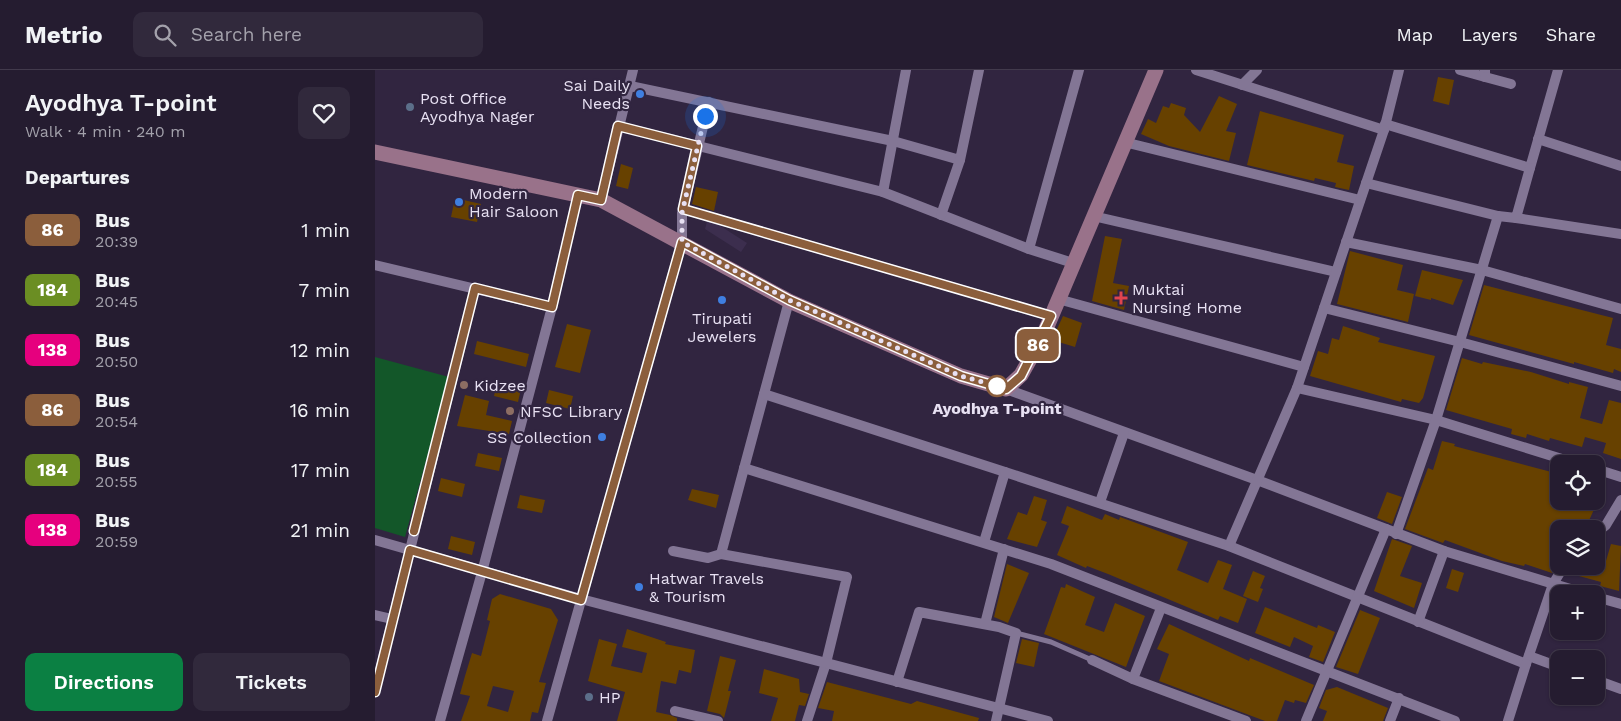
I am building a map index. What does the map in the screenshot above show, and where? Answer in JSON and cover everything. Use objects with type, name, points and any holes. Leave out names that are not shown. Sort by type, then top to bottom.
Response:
[{"type":"main road","points":[[375,152],[601,200],[789,300],[961,376],[1006,389],[1021,376],[1051,316],[1123,142],[1156,70]]},
{"type":"street","points":[[601,200],[633,70]]},
{"type":"street","points":[[883,192],[906,70]]},
{"type":"street","points":[[941,215],[960,160],[979,70]]},
{"type":"street","points":[[1029,249],[1079,70]]},
{"type":"street","points":[[1196,70],[1530,168]]},
{"type":"street","points":[[1242,85],[1257,70]]},
{"type":"street","points":[[1229,546],[1297,388],[1385,127],[1399,70]]},
{"type":"street","points":[[1460,70],[1485,74],[1511,84]]},
{"type":"street","points":[[1516,218],[1558,70]]},
{"type":"street","points":[[630,86],[893,141],[960,160]]},
{"type":"street","points":[[547,721],[682,242],[683,209],[709,102]]},
{"type":"street","points":[[618,126],[883,192],[1029,249],[1073,263]]},
{"type":"street","points":[[1538,139],[1621,166]]},
{"type":"street","points":[[1123,142],[1360,200]]},
{"type":"street","points":[[1366,183],[1498,216],[1621,234]]},
{"type":"street","points":[[440,721],[482,572],[552,307],[578,195]]},
{"type":"street","points":[[683,209],[1051,316]]},
{"type":"street","points":[[1093,216],[1336,272]]},
{"type":"street","points":[[1306,721],[1359,599],[1391,532],[1436,420],[1498,216]]},
{"type":"street","points":[[1346,242],[1482,270],[1621,309]]},
{"type":"street","points":[[375,266],[552,307]]},
{"type":"street","points":[[375,692],[391,619],[475,288]]},
{"type":"street","points":[[721,554],[789,300]]},
{"type":"street","points":[[1058,300],[1304,367]]},
{"type":"street","points":[[1324,308],[1460,342],[1621,386]]},
{"type":"street","points":[[1297,388],[1436,420],[1550,455]]},
{"type":"street","points":[[1006,389],[1257,480],[1444,551],[1556,585]]},
{"type":"street","points":[[764,394],[1100,502],[1229,546],[1418,622],[1527,660],[1550,665]]},
{"type":"street","points":[[1100,502],[1124,432]]},
{"type":"street","points":[[744,468],[1051,564],[1455,721]]},
{"type":"street","points":[[984,542],[1005,472]]},
{"type":"street","points":[[1605,472],[1621,477]]},
{"type":"street","points":[[1605,526],[1621,500]]},
{"type":"street","points":[[375,540],[581,600],[1048,721]]},
{"type":"street","points":[[985,624],[1005,550]]},
{"type":"street","points":[[673,551],[708,558],[721,554],[847,577],[826,663],[807,721]]},
{"type":"street","points":[[1418,622],[1444,551]]},
{"type":"street","points":[[1507,721],[1553,584],[1558,575]]},
{"type":"street","points":[[1605,600],[1621,604]]},
{"type":"street","points":[[1133,679],[1161,608]]},
{"type":"street","points":[[897,682],[919,612],[985,624],[1016,633],[996,721]]},
{"type":"street","points":[[375,615],[391,619]]},
{"type":"street","points":[[1092,660],[1133,679],[1246,721]]},
{"type":"street","points":[[1605,683],[1621,689]]},
{"type":"street","points":[[1390,721],[1399,698]]},
{"type":"street","points":[[675,712],[718,721]]},
{"type":"lane","points":[[1016,633],[1051,642],[1092,660]]},
{"type":"shaded area","points":[[708,218],[747,243],[741,252],[705,229]]},
{"type":"green space","points":[[375,357],[449,377],[405,537],[375,528]]},
{"type":"building","points":[[1438,77],[1454,80],[1449,105],[1433,101]]},
{"type":"building","points":[[1219,96],[1237,104],[1226,131],[1236,133],[1229,161],[1169,146],[1141,134],[1148,119],[1156,123],[1163,106],[1169,108],[1171,103],[1186,108],[1184,115],[1200,132]]},
{"type":"building","points":[[1260,111],[1344,135],[1337,162],[1354,166],[1349,190],[1335,187],[1336,183],[1315,178],[1314,181],[1247,165]]},
{"type":"building","points":[[621,164],[633,168],[628,189],[616,186]]},
{"type":"building","points":[[696,187],[718,192],[714,211],[692,204]]},
{"type":"building","points":[[455,198],[481,204],[477,222],[451,217]]},
{"type":"building","points":[[1105,236],[1122,239],[1113,283],[1129,286],[1124,310],[1092,301]]},
{"type":"building","points":[[1350,251],[1403,265],[1397,290],[1414,294],[1408,322],[1337,304]]},
{"type":"building","points":[[1422,270],[1463,280],[1453,305],[1431,298],[1431,300],[1415,296]]},
{"type":"building","points":[[1484,285],[1613,318],[1606,345],[1621,349],[1621,372],[1614,369],[1613,373],[1574,362],[1574,364],[1469,335]]},
{"type":"building","points":[[1063,316],[1082,323],[1075,347],[1052,340]]},
{"type":"building","points":[[567,324],[591,330],[580,373],[555,367]]},
{"type":"building","points":[[1343,326],[1380,338],[1378,342],[1435,356],[1423,398],[1419,403],[1402,399],[1401,402],[1310,376],[1318,351],[1328,354],[1332,338],[1339,340]]},
{"type":"building","points":[[477,341],[529,354],[526,367],[474,354]]},
{"type":"building","points":[[1462,358],[1482,364],[1483,362],[1531,372],[1569,384],[1569,382],[1588,387],[1580,418],[1602,424],[1609,400],[1621,403],[1621,459],[1603,453],[1606,443],[1585,437],[1582,447],[1550,438],[1549,441],[1527,434],[1526,438],[1511,434],[1512,429],[1446,410]]},
{"type":"building","points":[[497,383],[521,389],[518,402],[494,396]]},
{"type":"building","points":[[549,390],[573,396],[570,409],[546,403]]},
{"type":"building","points":[[465,395],[489,401],[486,415],[512,421],[509,434],[457,426]]},
{"type":"building","points":[[1442,441],[1455,444],[1454,446],[1550,472],[1550,510],[1594,510],[1589,520],[1550,520],[1550,572],[1525,564],[1524,566],[1502,561],[1445,540],[1443,543],[1405,529],[1428,468],[1433,470]]},
{"type":"building","points":[[478,453],[502,458],[499,471],[475,466]]},
{"type":"building","points":[[441,478],[465,484],[462,497],[438,491]]},
{"type":"building","points":[[692,489],[719,495],[716,508],[688,500]]},
{"type":"building","points":[[1387,492],[1402,497],[1392,524],[1377,518]]},
{"type":"building","points":[[520,495],[545,500],[542,513],[517,508]]},
{"type":"building","points":[[1034,496],[1047,500],[1041,520],[1047,522],[1037,547],[1007,539],[1018,512],[1027,515]]},
{"type":"building","points":[[1067,506],[1102,520],[1105,514],[1119,520],[1120,517],[1188,542],[1177,570],[1208,583],[1218,560],[1232,565],[1223,589],[1247,599],[1238,623],[1220,616],[1218,620],[1057,555],[1069,526],[1061,523]]},
{"type":"building","points":[[451,536],[475,542],[472,555],[448,549]]},
{"type":"building","points":[[1392,539],[1412,546],[1400,576],[1422,583],[1414,608],[1374,591]]},
{"type":"building","points":[[1611,544],[1621,546],[1619,591],[1600,585],[1601,582],[1575,575],[1605,575],[1605,564]]},
{"type":"building","points":[[1007,564],[1029,573],[1008,623],[994,617]]},
{"type":"building","points":[[1452,569],[1464,573],[1458,592],[1446,588]]},
{"type":"building","points":[[1253,571],[1265,576],[1260,588],[1263,589],[1258,602],[1243,596]]},
{"type":"building","points":[[1066,584],[1095,597],[1085,625],[1104,632],[1115,603],[1145,616],[1126,667],[1044,634],[1061,587],[1065,588]]},
{"type":"building","points":[[500,594],[551,609],[558,620],[539,682],[546,683],[538,713],[532,712],[530,721],[461,721],[470,696],[460,694],[472,653],[481,656],[490,621],[487,620],[492,599]],"holes":[[[493,686],[514,691],[508,712],[487,706]]]},
{"type":"building","points":[[1265,607],[1317,628],[1318,625],[1335,632],[1323,662],[1309,657],[1313,646],[1294,637],[1290,647],[1255,633]]},
{"type":"building","points":[[1360,610],[1380,618],[1358,674],[1336,667]]},
{"type":"building","points":[[1169,624],[1249,661],[1250,658],[1314,685],[1306,703],[1295,700],[1294,703],[1285,700],[1277,721],[1265,721],[1159,681],[1169,654],[1157,649]]},
{"type":"building","points":[[627,629],[666,642],[665,644],[695,650],[691,673],[679,670],[676,684],[661,681],[656,712],[677,718],[677,721],[617,721],[625,692],[588,681],[599,639],[617,644],[611,666],[642,673],[647,653],[622,647]]},
{"type":"building","points":[[1022,639],[1039,643],[1034,667],[1016,663]]},
{"type":"building","points":[[720,656],[736,660],[728,691],[731,691],[724,718],[720,714],[707,711]]},
{"type":"building","points":[[764,669],[799,679],[800,692],[809,694],[805,706],[799,705],[795,721],[771,721],[778,698],[759,693]]},
{"type":"building","points":[[827,682],[911,704],[917,701],[979,718],[978,721],[832,721],[834,711],[818,708]]},
{"type":"building","points":[[1337,687],[1388,708],[1383,721],[1323,721],[1327,711],[1319,708],[1326,690]]},
{"type":"bus line","name":"86","points":[[375,692],[391,619],[410,550],[581,600],[682,242],[765,289],[789,300],[961,376],[1006,389],[1021,376],[1043,336],[1051,316],[821,248],[782,240],[683,209],[697,146],[618,126],[601,200],[578,195],[552,307],[475,288],[414,531]]},
{"type":"place","name":"Sai Daily Needs","points":[[640,94]]},
{"type":"place","name":"Post Office Ayodhya Nager","points":[[410,107]]},
{"type":"place","name":"Modern Hair Saloon","points":[[459,202]]},
{"type":"place","name":"Muktai Nursing Home","points":[[1121,298]]},
{"type":"place","name":"Tirupati Jewelers","points":[[722,300]]},
{"type":"place","name":"Kidzee","points":[[464,385]]},
{"type":"place","name":"Ayodhya T-point","points":[[997,386]]},
{"type":"place","name":"NFSC Library","points":[[510,411]]},
{"type":"place","name":"SS Collection","points":[[602,437]]},
{"type":"place","name":"Hatwar Travels & Tourism","points":[[639,587]]},
{"type":"place","name":"HP","points":[[589,697]]},
{"type":"route","points":[[705,116],[682,213],[682,242],[765,289],[789,300],[961,376],[997,386]]}]
